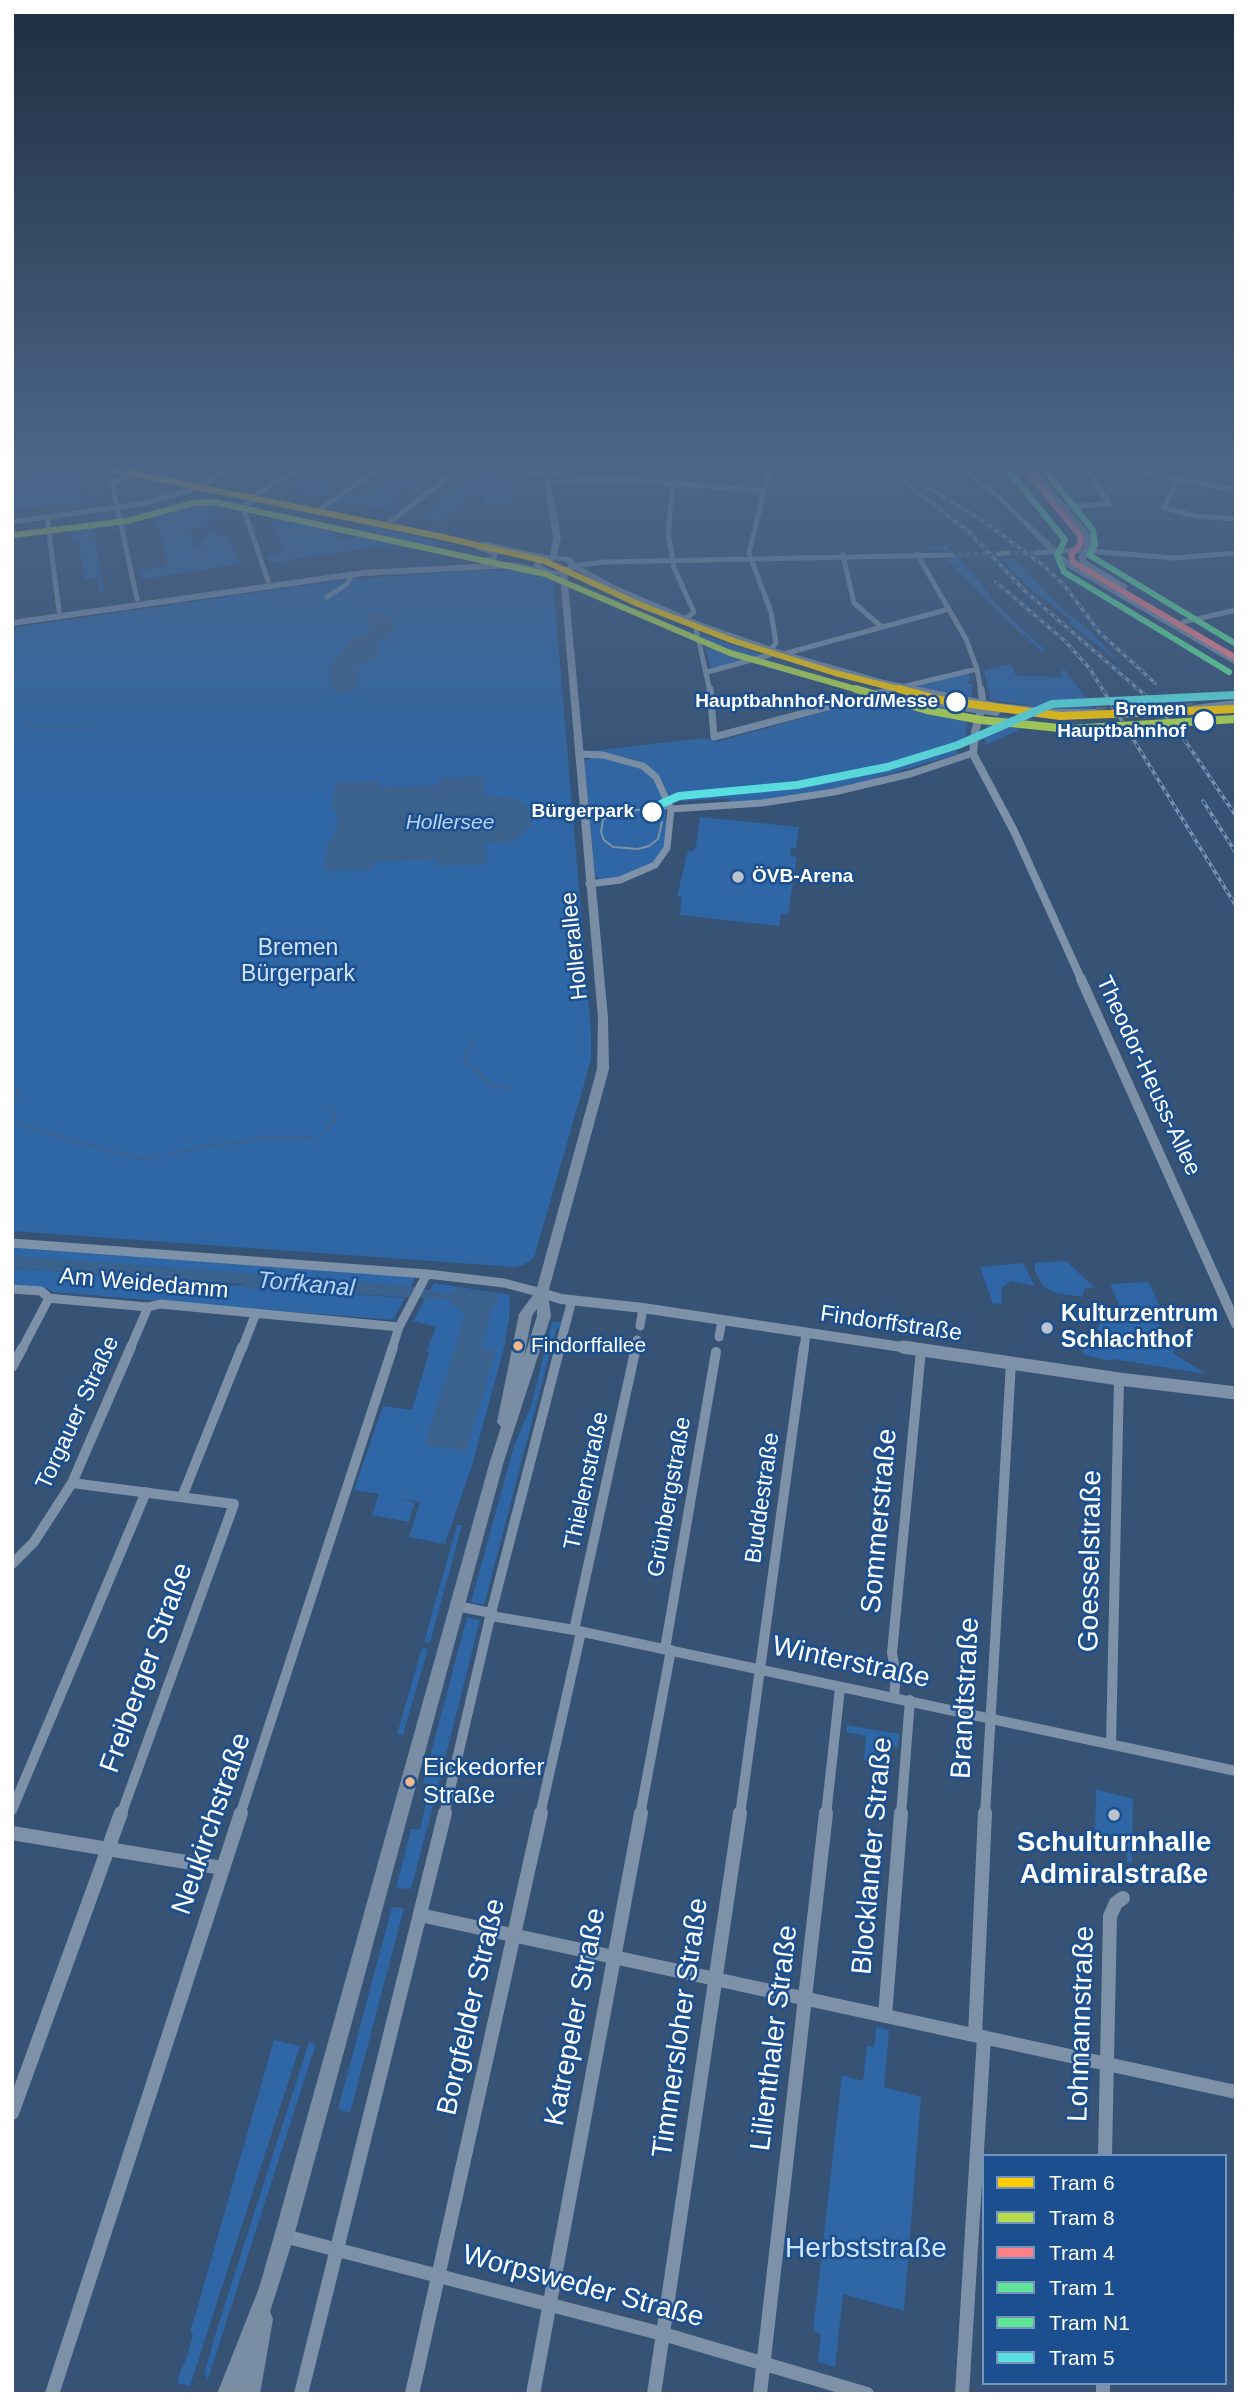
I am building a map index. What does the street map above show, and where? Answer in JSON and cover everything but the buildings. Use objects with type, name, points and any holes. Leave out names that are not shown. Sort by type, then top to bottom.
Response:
[{"type":"main road","points":[[12,620],[137,599],[319,574]]},
{"type":"main road","points":[[12,620],[358,574]]},
{"type":"main road","points":[[551,574],[696,629],[927,701],[1050,718],[1097,715]]},
{"type":"main road","name":"Hollerallee","points":[[542,1293],[603,1069],[603,1018],[563,588],[560,576],[555,574]]},
{"type":"main road","points":[[588,574],[685,619],[770,652],[982,707]]},
{"type":"main road","points":[[1086,574],[1236,663]]},
{"type":"main road","points":[[1104,574],[1236,653]]},
{"type":"main road","points":[[1236,702],[1195,710],[1236,711]]},
{"type":"main road","points":[[228,2394],[269,2288],[284,2236],[497,1460],[515,1357],[526,1314],[542,1293]]},
{"type":"main road","points":[[249,2394],[269,2288]]},
{"type":"street","points":[[54,574],[59,611]]},
{"type":"street","points":[[132,574],[137,599]]},
{"type":"street","points":[[266,574],[268,581]]},
{"type":"street","points":[[678,574],[694,612],[685,619]]},
{"type":"street","points":[[707,672],[770,652],[776,643],[771,612],[758,574]]},
{"type":"street","points":[[847,574],[854,603],[882,627]]},
{"type":"street","points":[[671,809],[762,803],[834,792],[896,778],[973,753],[982,707],[977,669],[966,639],[929,574]]},
{"type":"street","points":[[327,597],[348,584],[350,579],[347,575]]},
{"type":"street","points":[[783,654],[949,609]]},
{"type":"street","points":[[1183,622],[1236,610]]},
{"type":"street","points":[[696,629],[707,672],[714,737],[891,690]]},
{"type":"street","points":[[902,687],[977,669]]},
{"type":"street","name":"Theodor-Heuss-Allee","points":[[973,753],[993,796],[1001,805],[1236,1324]]},
{"type":"street","points":[[579,754],[603,755],[643,766],[656,777],[671,809],[667,848],[655,865],[620,880],[589,884]]},
{"type":"street","points":[[12,1243],[425,1279],[504,1283],[542,1293]]},
{"type":"street","name":"Neukirchstraße","points":[[52,2394],[399,1327],[425,1279]]},
{"type":"street","name":"Am Weidedamm","points":[[12,1289],[41,1291],[49,1298],[148,1307],[160,1304],[399,1327]]},
{"type":"street","name":"Findorffstraße","points":[[542,1293],[572,1300],[643,1308],[1119,1379],[1236,1393]]},
{"type":"street","points":[[12,1367],[49,1298]]},
{"type":"street","points":[[301,2394],[420,1914],[491,1613],[572,1300]]},
{"type":"street","name":"Torgauer Straße","points":[[13,1564],[34,1542],[72,1483],[148,1307]]},
{"type":"street","points":[[640,1326],[643,1308]]},
{"type":"street","points":[[72,1483],[183,1497],[256,1313]]},
{"type":"street","points":[[719,1337],[722,1320]]},
{"type":"street","name":"Buddestraße","points":[[761,1670],[806,1332]]},
{"type":"street","name":"Thielenstraße","points":[[578,1631],[637,1340]]},
{"type":"street","name":"Sommerstraße","points":[[894,1697],[896,1676],[892,1653],[921,1350]]},
{"type":"street","name":"Grünbergstraße","points":[[668,1650],[716,1352]]},
{"type":"street","name":"Brandtstraße","points":[[962,2394],[979,2036],[989,1717],[1012,1363]]},
{"type":"street","name":"Goesselstraße","points":[[1111,1744],[1119,1379]]},
{"type":"street","points":[[12,1810],[146,1492]]},
{"type":"street","name":"Freiberger Straße","points":[[12,2113],[102,1867],[106,1848],[234,1504],[183,1497]]},
{"type":"street","name":"Winterstraße","points":[[457,1606],[491,1613],[497,1617],[578,1631],[840,1688],[911,1700],[1236,1771]]},
{"type":"street","name":"Borgfelder Straße","points":[[412,2394],[515,1935],[578,1631]]},
{"type":"street","name":"Katrepeler Straße","points":[[533,2394],[668,1650]]},
{"type":"street","name":"Timmersloher Straße","points":[[654,2394],[713,1978],[761,1670]]},
{"type":"street","name":"Lilienthaler Straße","points":[[760,2394],[840,1688]]},
{"type":"street","name":"Blocklander Straße","points":[[885,2016],[911,1700]]},
{"type":"street","points":[[12,1833],[222,1868]]},
{"type":"street","name":"Lohmannstraße","points":[[1105,2154],[1110,1916],[1116,1903],[1123,1898]]},
{"type":"street","points":[[420,1914],[1236,2092]]},
{"type":"street","name":"Worpsweder Straße","points":[[284,2236],[663,2334],[867,2394]]},
{"type":"green space","points":[[84,574],[101,574],[104,593],[100,593],[97,577],[85,579]]},
{"type":"green space","points":[[141,574],[173,574],[142,579]]},
{"type":"green space","name":"Bremen Bürgerpark","points":[[421,574],[532,574],[553,581],[591,1031],[591,1060],[534,1258],[514,1267],[12,1231],[12,628],[344,580]]},
{"type":"green space","points":[[962,574],[974,574],[994,602],[1046,651],[1042,652]]},
{"type":"green space","points":[[1016,574],[1029,574],[1121,664],[1071,624],[1070,619]]},
{"type":"green space","points":[[701,634],[762,655],[711,669]]},
{"type":"green space","points":[[1011,664],[1016,676],[1062,677],[1061,671],[1065,670],[1094,709],[1058,709],[991,700],[984,670]]},
{"type":"green space","points":[[968,672],[972,697],[915,687]]},
{"type":"green space","points":[[892,693],[969,714],[964,743],[956,745],[958,754],[845,787],[731,804],[729,798],[672,802],[661,779],[647,766],[635,759],[591,751],[705,738],[717,742]]},
{"type":"green space","points":[[996,716],[1038,721],[986,745],[984,737],[988,721]]},
{"type":"green space","points":[[593,757],[620,760],[649,772],[659,785],[666,805],[665,844],[661,854],[653,863],[625,876],[601,880],[595,875],[584,762]]},
{"type":"green space","name":"ÖVB-Arena","points":[[700,817],[799,827],[796,848],[791,848],[790,856],[797,857],[788,914],[781,914],[779,926],[680,915],[682,897],[677,896],[688,851],[693,851],[696,847]]},
{"type":"green space","points":[[12,1246],[415,1277],[411,1286],[12,1256]]},
{"type":"green space","points":[[1066,1261],[1094,1287],[1084,1289],[1083,1297],[1056,1293],[1043,1286],[1035,1271],[1035,1263]]},
{"type":"green space","points":[[1023,1263],[1035,1286],[1011,1281],[1001,1288],[1002,1303],[993,1304],[980,1267]]},
{"type":"green space","points":[[12,1268],[238,1286],[245,1284],[243,1288],[261,1285],[264,1288],[405,1298],[393,1320],[53,1292],[47,1288],[12,1285]]},
{"type":"green space","points":[[1149,1282],[1162,1312],[1157,1316],[1162,1318],[1161,1322],[1156,1321],[1171,1338],[1173,1353],[1206,1374],[1113,1359],[1111,1361],[1085,1355],[1082,1351],[1079,1342],[1091,1346],[1094,1333],[1113,1346],[1118,1342],[1134,1344],[1113,1341],[1097,1329],[1107,1317],[1121,1320],[1124,1317],[1110,1284]]},
{"type":"green space","points":[[434,1283],[510,1295],[504,1348],[472,1465],[445,1544],[409,1537],[420,1502],[393,1497],[415,1502],[409,1522],[372,1515],[379,1494],[354,1490],[383,1406],[412,1410],[429,1353],[426,1352],[436,1327],[413,1321]]},
{"type":"green space","points":[[552,1322],[562,1322],[556,1330],[484,1605],[471,1602],[514,1446],[531,1406]]},
{"type":"green space","points":[[457,1525],[462,1525],[430,1643],[424,1642]]},
{"type":"green space","points":[[467,1617],[480,1620],[434,1802],[411,1889],[396,1888],[411,1829],[420,1829],[430,1785],[423,1783]]},
{"type":"green space","points":[[422,1648],[428,1649],[403,1735],[397,1734]]},
{"type":"green space","points":[[847,1725],[899,1734],[898,1747],[878,1743],[876,1763],[864,1760],[866,1736],[846,1732]]},
{"type":"green space","name":"Schulturnhalle Admiralstraße","points":[[1096,1789],[1133,1799],[1132,1864],[1127,1862],[1127,1840],[1095,1832]]},
{"type":"green space","points":[[392,1907],[404,1908],[350,2113],[338,2109]]},
{"type":"green space","name":"Herbststraße","points":[[876,2027],[889,2030],[884,2087],[921,2097],[904,2311],[843,2294],[835,2367],[818,2362],[821,2334],[813,2331],[842,2075],[863,2081],[867,2046],[874,2047]]},
{"type":"green space","points":[[274,2040],[300,2046],[190,2386],[177,2383],[185,2363],[193,2334],[190,2332]]},
{"type":"green space","points":[[309,2042],[316,2044],[208,2379],[204,2374],[217,2329]]},
{"type":"water","points":[[370,612],[392,618],[394,630],[375,646],[379,652],[377,658],[356,668],[359,680],[353,690],[338,694],[332,686],[328,671],[350,641],[369,632],[371,625],[367,618]]},
{"type":"water","name":"Hollersee","points":[[485,776],[484,795],[515,798],[527,806],[533,816],[530,826],[518,838],[504,843],[485,844],[486,864],[436,866],[437,860],[374,862],[374,869],[324,871],[328,841],[331,841],[338,822],[335,810],[331,810],[335,783],[380,781],[380,787],[439,785],[439,778]]},
{"type":"water","name":"Torfkanal","points":[[12,1256],[411,1286],[449,1294],[458,1288],[499,1295],[497,1303],[494,1303],[481,1348],[496,1351],[466,1451],[425,1445],[465,1314],[447,1300],[264,1288],[261,1285],[257,1290],[243,1288],[244,1284],[12,1268]]},
{"type":"waterway","points":[[23,726],[92,726]]},
{"type":"waterway","points":[[475,1039],[467,1051],[466,1061],[491,1085],[511,1089]]},
{"type":"waterway","points":[[13,1106],[18,1090]]},
{"type":"waterway","points":[[323,1133],[335,1120],[329,1104]]},
{"type":"waterway","points":[[12,1122],[109,1151],[145,1159],[158,1156]]},
{"type":"waterway","points":[[172,1153],[253,1139],[315,1138]]},
{"type":"tunnel","points":[[1096,712],[1194,708]]},
{"type":"tram line","name":"8","points":[[546,574],[730,653],[927,710],[981,720],[1069,729],[1236,719]]},
{"type":"tram line","name":"6","points":[[574,574],[638,604],[734,641],[835,673],[941,700],[1060,716],[1236,709]]},
{"type":"tram line","name":"1","points":[[1068,574],[1229,672]]},
{"type":"tram line","name":"4","points":[[1094,574],[1236,658]]},
{"type":"tram line","name":"N1","points":[[1121,574],[1236,644]]},
{"type":"tram line","name":"5","points":[[652,812],[661,804],[679,796],[797,785],[887,767],[958,745],[1052,704],[1235,695]]},
{"type":"tram line","points":[[662,822],[658,839],[649,846],[638,849],[613,847],[604,840],[601,832],[603,820],[618,811],[705,806]]},
{"type":"railway","points":[[1009,574],[1152,701],[1180,733],[1236,816]]},
{"type":"railway","points":[[1053,574],[1065,586],[1100,633],[1155,683]]},
{"type":"railway","points":[[996,582],[1065,641],[1090,669],[1236,906]]},
{"type":"railway","points":[[1203,801],[1236,853]]},
{"type":"place","name":"Hauptbahnhof-Nord/Messe","points":[[956,702]]},
{"type":"place","name":"Bremen Hauptbahnhof","points":[[1204,721]]},
{"type":"place","name":"Bürgerpark","points":[[652,812]]},
{"type":"place","name":"ÖVB-Arena","points":[[738,877]]},
{"type":"place","name":"Kulturzentrum Schlachthof","points":[[1047,1328]]},
{"type":"place","name":"Findorffallee","points":[[518,1346]]},
{"type":"place","name":"Eickedorfer Straße","points":[[410,1782]]},
{"type":"place","name":"Schulturnhalle Admiralstraße","points":[[1114,1815]]}]
